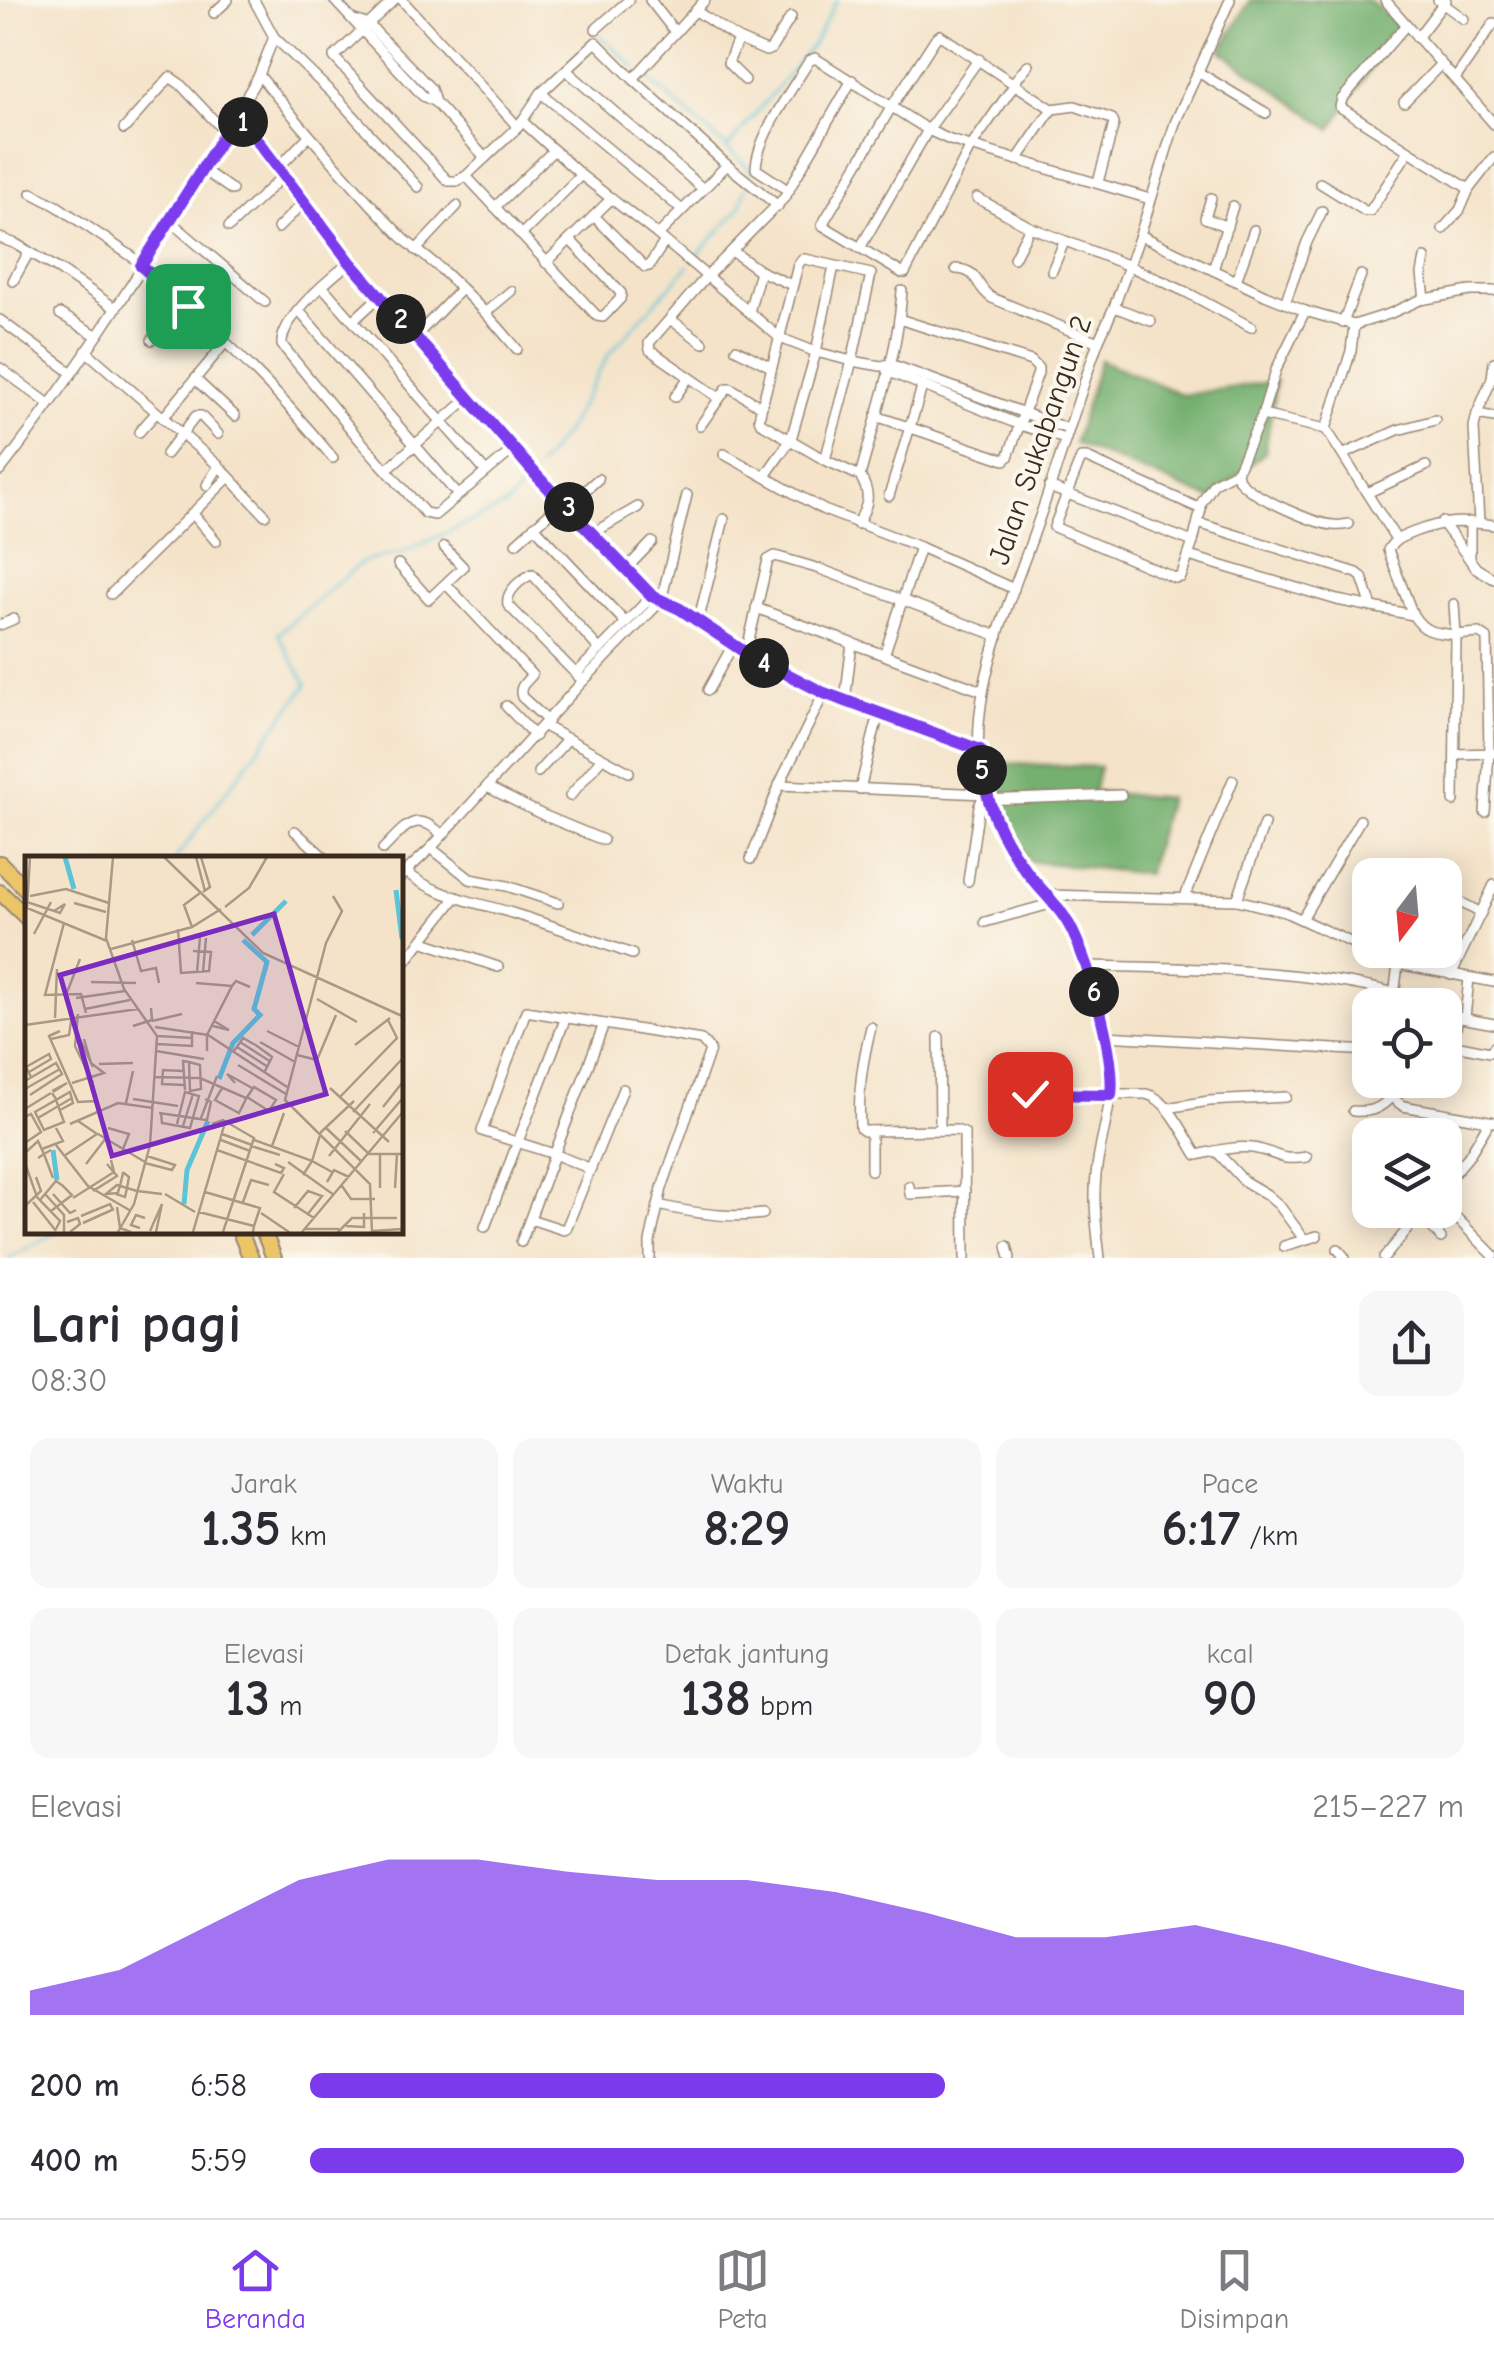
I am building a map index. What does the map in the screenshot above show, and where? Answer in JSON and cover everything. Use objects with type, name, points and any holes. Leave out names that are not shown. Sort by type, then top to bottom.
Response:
[{"type":"main road","points":[[0,863],[25,888]]},
{"type":"main road","points":[[0,892],[25,916]]},
{"type":"main road","points":[[240,1233],[251,1258]]},
{"type":"main road","points":[[263,1233],[274,1258]]},
{"type":"street","points":[[214,13],[228,0]]},
{"type":"street","points":[[334,0],[402,65],[423,96],[436,102],[485,158]]},
{"type":"street","points":[[394,0],[334,57],[444,178],[452,182],[466,176],[520,124],[541,93],[596,42],[637,74],[736,174],[776,204]]},
{"type":"street","points":[[402,0],[520,124],[780,338],[816,352],[886,367],[1067,434]]},
{"type":"street","points":[[596,29],[629,0]]},
{"type":"street","points":[[650,0],[675,32]]},
{"type":"street","points":[[637,74],[706,0]]},
{"type":"street","name":"Jalan Sukabangun 2","points":[[1100,1258],[1096,1171],[1112,1070],[1105,1036],[1072,930],[1019,862],[990,810],[980,750],[979,715],[998,636],[1098,342],[1140,235],[1175,123],[1230,0]]},
{"type":"street","points":[[1385,0],[1494,124]]},
{"type":"street","points":[[1417,38],[1442,1],[1464,19]]},
{"type":"street","points":[[258,2],[274,37],[349,110],[418,187]]},
{"type":"street","points":[[696,12],[762,50],[768,50],[791,17]]},
{"type":"street","points":[[1455,79],[1494,23]]},
{"type":"street","points":[[1406,25],[1340,103],[1341,109],[1469,189]]},
{"type":"street","points":[[1028,65],[1014,84],[970,148],[905,273],[822,224],[938,36],[944,36],[1014,84],[1052,109],[1076,106],[1114,121],[1098,182]]},
{"type":"street","points":[[0,471],[72,373],[170,221],[260,75],[274,37]]},
{"type":"street","points":[[738,39],[728,63],[746,80]]},
{"type":"street","points":[[788,190],[756,169],[758,152],[812,59],[820,59],[928,130],[970,148],[1150,199]]},
{"type":"street","points":[[860,248],[928,130],[979,59]]},
{"type":"street","points":[[1404,102],[1441,64]]},
{"type":"street","points":[[566,70],[702,188]]},
{"type":"street","points":[[1198,72],[1266,112]]},
{"type":"street","points":[[260,75],[361,194],[486,312],[517,349]]},
{"type":"street","points":[[124,130],[170,77],[225,132]]},
{"type":"street","points":[[718,397],[649,348],[649,342],[704,274],[732,251],[788,190],[852,80]]},
{"type":"street","points":[[541,93],[682,209]]},
{"type":"street","points":[[1016,160],[1052,109]]},
{"type":"street","points":[[237,114],[350,262],[538,477],[656,598],[680,609],[746,653],[824,693],[980,750]]},
{"type":"street","points":[[229,227],[281,172],[308,136]]},
{"type":"street","points":[[495,207],[554,150]]},
{"type":"street","points":[[1320,184],[1370,211],[1408,152]]},
{"type":"street","points":[[1443,229],[1494,157]]},
{"type":"street","points":[[594,216],[646,267],[682,209],[727,165]]},
{"type":"street","points":[[202,169],[232,190]]},
{"type":"street","points":[[466,176],[603,318],[621,293],[570,240]]},
{"type":"street","points":[[521,235],[581,176]]},
{"type":"street","points":[[32,194],[57,206],[142,265],[262,377],[333,458]]},
{"type":"street","points":[[546,263],[612,198]]},
{"type":"street","points":[[977,198],[1030,227],[1186,292],[1251,327]]},
{"type":"street","points":[[1211,198],[1204,218],[1226,227]]},
{"type":"street","points":[[278,228],[304,202]]},
{"type":"street","points":[[416,250],[457,206]]},
{"type":"street","points":[[1214,270],[1233,206]]},
{"type":"street","points":[[1285,304],[1322,211]]},
{"type":"street","points":[[170,221],[265,302]]},
{"type":"street","points":[[1014,258],[1030,227]]},
{"type":"street","points":[[1236,281],[1254,230]]},
{"type":"street","points":[[1140,235],[1285,304],[1354,325],[1424,299],[1494,291]]},
{"type":"street","points":[[0,238],[29,252],[115,308]]},
{"type":"street","points":[[1052,271],[1064,242]]},
{"type":"street","points":[[732,251],[792,285]]},
{"type":"street","points":[[13,281],[29,252]]},
{"type":"street","points":[[1424,299],[1425,258]]},
{"type":"street","points":[[825,460],[870,274],[802,259],[758,418],[825,460],[860,476],[868,502],[857,524]]},
{"type":"street","points":[[350,262],[299,311],[283,333],[282,345],[360,440],[428,515],[436,515],[515,448]]},
{"type":"street","points":[[764,476],[790,440],[816,352],[834,266]]},
{"type":"street","points":[[956,269],[973,273],[982,291],[992,298],[1098,342]]},
{"type":"street","points":[[749,312],[760,270]]},
{"type":"street","points":[[1342,323],[1360,275]]},
{"type":"street","points":[[322,286],[486,472]]},
{"type":"street","points":[[416,336],[461,289]]},
{"type":"street","points":[[486,312],[512,291]]},
{"type":"street","points":[[860,476],[899,319],[902,291]]},
{"type":"street","points":[[354,320],[380,296]]},
{"type":"street","points":[[152,340],[183,302]]},
{"type":"street","points":[[1114,307],[1151,321]]},
{"type":"street","points":[[299,311],[458,495]]},
{"type":"street","points":[[1305,311],[1276,370],[1237,471],[1238,478],[1269,502],[1323,524],[1349,524]]},
{"type":"street","points":[[60,314],[96,335]]},
{"type":"street","points":[[670,319],[702,343]]},
{"type":"street","points":[[876,416],[1004,460],[1038,373],[1035,364],[899,319]]},
{"type":"street","points":[[0,320],[72,373]]},
{"type":"street","points":[[1326,429],[1354,325]]},
{"type":"street","points":[[139,432],[196,379],[225,343]]},
{"type":"street","points":[[736,349],[771,367]]},
{"type":"street","points":[[86,351],[219,466],[265,515]]},
{"type":"street","points":[[1470,560],[1475,522],[1474,432],[1477,414],[1493,378],[1494,362]]},
{"type":"street","points":[[0,368],[49,404]]},
{"type":"street","points":[[674,397],[689,377]]},
{"type":"street","points":[[196,379],[236,416]]},
{"type":"street","points":[[889,496],[924,382]]},
{"type":"street","points":[[700,426],[725,388],[761,407]]},
{"type":"street","points":[[388,469],[470,398]]},
{"type":"street","points":[[1262,414],[1326,429],[1396,539]]},
{"type":"street","points":[[1477,414],[1494,417]]},
{"type":"street","points":[[166,454],[194,416],[198,415],[218,434]]},
{"type":"street","points":[[1344,454],[1398,430],[1435,420]]},
{"type":"street","points":[[0,451],[10,458]]},
{"type":"street","points":[[724,454],[824,510],[1014,589]]},
{"type":"street","points":[[1038,522],[1176,578],[1182,576],[1201,512],[1199,507],[1084,458],[1079,461],[1054,528]]},
{"type":"street","points":[[207,485],[219,466]]},
{"type":"street","points":[[1367,493],[1426,466]]},
{"type":"street","points":[[1199,507],[1214,483],[1237,471]]},
{"type":"street","points":[[111,594],[229,477]]},
{"type":"street","points":[[516,543],[598,479]]},
{"type":"street","points":[[1049,487],[1194,542]]},
{"type":"street","points":[[580,678],[656,598],[687,495]]},
{"type":"street","points":[[593,533],[638,507]]},
{"type":"street","points":[[192,513],[216,541]]},
{"type":"street","points":[[698,622],[724,519]]},
{"type":"street","points":[[1442,522],[1476,568],[1493,581]]},
{"type":"street","points":[[1485,812],[1492,753],[1491,670],[1486,636],[1425,630],[1413,615],[1388,553],[1396,539],[1442,522],[1494,525]]},
{"type":"street","points":[[1198,523],[1357,573],[1372,607]]},
{"type":"street","points":[[534,526],[626,623]]},
{"type":"street","points":[[626,569],[652,542]]},
{"type":"street","points":[[398,564],[429,599],[462,567],[444,546]]},
{"type":"street","points":[[884,655],[920,548]]},
{"type":"street","points":[[746,653],[768,560],[776,556],[998,636]]},
{"type":"street","points":[[1189,556],[1337,600],[1413,615]]},
{"type":"street","points":[[580,678],[508,605],[513,588],[532,574],[600,650]]},
{"type":"street","points":[[446,584],[532,676],[520,691],[546,724],[629,772]]},
{"type":"street","points":[[632,954],[510,912],[456,898],[403,874],[546,724],[600,650],[656,598]]},
{"type":"street","points":[[1454,604],[1454,801]]},
{"type":"street","points":[[756,608],[982,691]]},
{"type":"street","points":[[0,625],[14,619]]},
{"type":"street","points":[[844,701],[852,643]]},
{"type":"street","points":[[708,690],[733,645]]},
{"type":"street","points":[[751,858],[780,785],[824,693]]},
{"type":"street","points":[[506,706],[535,736]]},
{"type":"street","points":[[860,789],[879,714]]},
{"type":"street","points":[[538,772],[568,739]]},
{"type":"street","points":[[1456,754],[1492,753]]},
{"type":"street","points":[[570,796],[602,758]]},
{"type":"street","points":[[1185,897],[1233,780]]},
{"type":"street","points":[[780,785],[986,796],[1121,795]]},
{"type":"street","points":[[487,786],[603,840]]},
{"type":"street","points":[[968,881],[978,806],[986,796]]},
{"type":"street","points":[[383,848],[418,820],[442,834]]},
{"type":"street","points":[[1302,919],[1360,820]]},
{"type":"street","points":[[1238,900],[1264,824]]},
{"type":"street","points":[[296,831],[323,856]]},
{"type":"street","points":[[431,848],[470,879],[558,903]]},
{"type":"street","points":[[1451,975],[1487,908],[1494,885]]},
{"type":"street","points":[[1046,894],[1238,900],[1302,919],[1352,942]]},
{"type":"street","points":[[402,966],[456,898]]},
{"type":"street","points":[[1462,900],[1487,908]]},
{"type":"street","points":[[986,922],[1054,903]]},
{"type":"street","points":[[421,942],[498,967]]},
{"type":"street","points":[[1086,966],[1248,972],[1340,980],[1373,988]]},
{"type":"street","points":[[1417,968],[1493,980]]},
{"type":"street","points":[[1462,1013],[1469,978]]},
{"type":"street","points":[[590,1169],[482,1131],[525,1012],[701,1040],[710,1050],[658,1205],[650,1258]]},
{"type":"street","points":[[485,1227],[566,1017]]},
{"type":"street","points":[[1462,1018],[1494,1024]]},
{"type":"street","points":[[521,1242],[604,1024]]},
{"type":"street","points":[[871,1028],[861,1066],[860,1128],[956,1130],[965,1135],[965,1258]]},
{"type":"street","points":[[1105,1036],[1352,1050]]},
{"type":"street","points":[[939,1037],[940,1130]]},
{"type":"street","points":[[1462,1047],[1490,1052],[1494,1047]]},
{"type":"street","points":[[1022,1066],[1030,1094],[1159,1098],[1197,1155],[1253,1148],[1284,1159],[1307,1157]]},
{"type":"street","points":[[530,1219],[566,1228],[622,1089]]},
{"type":"street","points":[[1167,1108],[1208,1101],[1286,1097]]},
{"type":"street","points":[[1353,1112],[1374,1110],[1390,1098]]},
{"type":"street","points":[[1392,1098],[1403,1106],[1492,1121],[1462,1164]]},
{"type":"street","points":[[871,1131],[871,1170]]},
{"type":"street","points":[[1216,1151],[1244,1181],[1279,1205],[1304,1239]]},
{"type":"street","points":[[909,1186],[910,1194],[966,1191]]},
{"type":"street","points":[[658,1205],[709,1214],[764,1214]]},
{"type":"street","points":[[1462,1223],[1494,1256]]},
{"type":"street","points":[[1384,1258],[1409,1228]]},
{"type":"street","points":[[1434,1228],[1441,1238]]},
{"type":"street","points":[[1284,1246],[1317,1236]]},
{"type":"street","points":[[1007,1246],[1010,1258]]},
{"type":"street","points":[[1338,1249],[1345,1258]]},
{"type":"green space","points":[[1250,0],[1368,0],[1399,25],[1331,129],[1221,51]]},
{"type":"green space","points":[[1100,360],[1183,395],[1276,381],[1265,452],[1211,499],[1074,443]]},
{"type":"green space","points":[[990,763],[1100,767],[1093,792],[1168,798],[1147,874],[1029,861],[994,791]]},
{"type":"waterway","points":[[748,179],[751,170],[727,148],[814,43],[837,0]]},
{"type":"waterway","points":[[599,36],[636,68]]},
{"type":"waterway","points":[[642,73],[726,147]]},
{"type":"waterway","points":[[693,260],[740,208],[746,187]]},
{"type":"waterway","points":[[538,467],[566,431],[609,354],[688,266]]},
{"type":"waterway","points":[[178,856],[307,685],[278,634],[362,562],[402,553],[507,505],[533,473]]},
{"type":"waterway","points":[[9,1258],[55,1233]]},
{"type":"route","points":[[188,306],[141,266],[237,114],[350,262],[538,477],[652,596],[680,609],[746,653],[824,693],[980,750],[983,785],[998,828],[1019,862],[1066,919],[1078,943],[1112,1070],[1111,1095],[1030,1094]]}]
